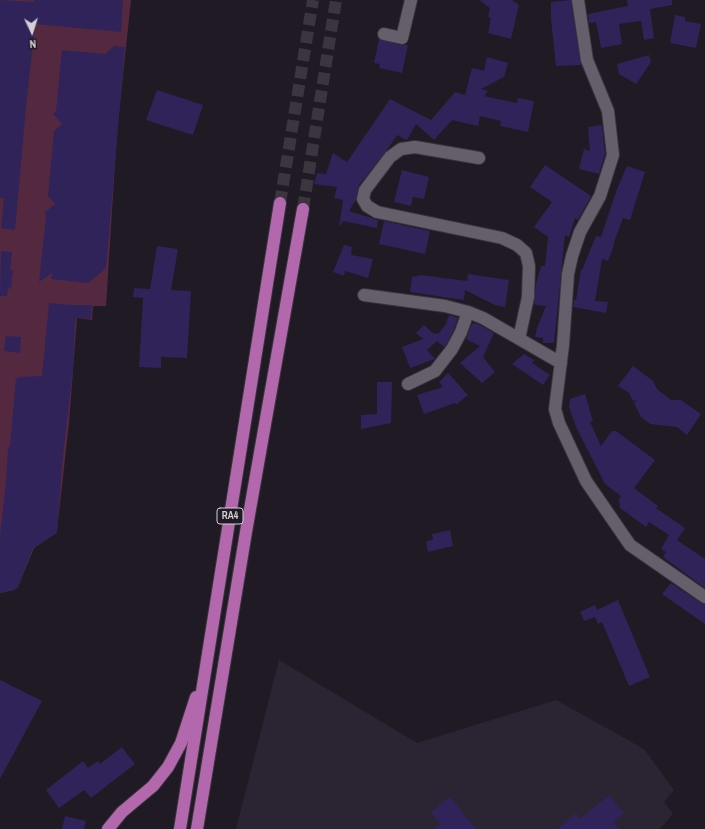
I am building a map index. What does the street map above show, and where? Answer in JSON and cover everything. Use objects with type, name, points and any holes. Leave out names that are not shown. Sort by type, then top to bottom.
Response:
[{"type":"highway","name":"RA4","points":[[180,829],[280,203]]},
{"type":"highway","name":"RA4","points":[[197,829],[246,532],[302,209]]},
{"type":"highway","points":[[108,829],[122,812],[153,786],[168,768],[181,743],[208,660]]},
{"type":"highway","points":[[205,829],[207,772]]},
{"type":"street","points":[[384,34],[402,38],[411,0]]},
{"type":"street","points":[[578,0],[587,60],[608,111],[613,155],[600,196],[580,232],[572,256],[568,274],[561,363],[555,409],[586,481],[630,545],[705,597]]},
{"type":"street","points":[[479,158],[415,147],[401,149],[390,157],[369,184],[365,190],[363,199],[367,206],[377,212],[502,238],[517,245],[526,253],[529,266],[528,297],[519,339]]},
{"type":"street","points":[[364,295],[445,306],[468,312],[483,318],[561,363]]},
{"type":"street","points":[[408,384],[435,371],[452,349],[461,332],[468,312]]},
{"type":"shaded area","points":[[0,0],[131,0],[117,132],[106,306],[93,306],[92,320],[77,318],[69,423],[57,530],[53,535],[34,548],[18,587],[14,590],[0,593]]},
{"type":"shaded area","points":[[279,660],[417,743],[556,700],[644,749],[674,790],[664,802],[673,814],[660,829],[236,829]]},
{"type":"building","points":[[0,0],[34,2],[34,0],[123,0],[121,32],[35,24],[15,230],[1,228],[4,198],[0,198]]},
{"type":"building","points":[[479,0],[512,0],[519,5],[511,39],[488,33],[491,18],[488,17],[490,8]]},
{"type":"building","points":[[571,0],[581,65],[556,66],[551,19],[551,2]]},
{"type":"building","points":[[627,0],[672,0],[672,5],[650,9],[654,38],[644,40],[641,21],[619,24],[622,44],[601,48],[596,22],[589,23],[588,14],[628,6]]},
{"type":"building","points":[[675,15],[685,17],[685,21],[701,24],[696,48],[670,43]]},
{"type":"building","points":[[379,39],[400,45],[408,45],[402,73],[379,68],[380,64],[374,63]]},
{"type":"building","points":[[114,46],[125,47],[106,268],[88,283],[51,279],[52,273],[39,282],[46,216],[44,213],[55,204],[48,196],[54,131],[62,124],[53,114],[56,111],[62,50],[105,54]]},
{"type":"building","points":[[649,55],[651,62],[636,84],[619,74],[617,64]]},
{"type":"building","points":[[487,57],[508,63],[504,77],[481,89],[488,91],[484,96],[517,103],[518,98],[534,101],[528,132],[500,126],[501,121],[480,116],[478,126],[452,120],[434,140],[416,124],[407,140],[397,135],[359,185],[356,200],[349,211],[378,220],[377,228],[343,221],[339,227],[343,200],[334,198],[337,187],[314,184],[317,173],[326,174],[333,153],[347,162],[390,99],[431,120],[455,92],[465,95],[472,68],[484,71]]},
{"type":"building","points":[[157,90],[203,105],[193,135],[146,120]]},
{"type":"building","points":[[602,125],[605,154],[599,174],[579,169],[584,149],[590,151],[588,127]]},
{"type":"building","points":[[545,165],[591,196],[578,220],[575,218],[569,237],[565,235],[554,343],[543,343],[543,338],[535,337],[546,306],[536,305],[534,303],[536,284],[541,266],[545,266],[548,237],[534,227],[552,202],[530,187]]},
{"type":"building","points":[[627,166],[645,172],[630,220],[623,218],[608,261],[602,259],[595,301],[608,302],[606,313],[573,307],[574,300],[576,300],[581,269],[582,270],[596,236],[601,237],[617,189]]},
{"type":"building","points":[[402,170],[429,177],[424,199],[413,197],[411,206],[394,202]]},
{"type":"building","points":[[384,221],[430,231],[425,254],[379,244]]},
{"type":"building","points":[[344,245],[352,247],[351,255],[373,259],[368,278],[345,271],[344,276],[333,272]]},
{"type":"building","points":[[157,246],[178,249],[171,290],[191,291],[187,358],[161,357],[161,368],[139,367],[143,298],[133,297],[134,288],[150,289]]},
{"type":"building","points":[[1,251],[12,252],[10,270],[13,270],[11,289],[8,288],[7,296],[0,296]]},
{"type":"building","points":[[468,274],[509,280],[505,307],[495,305],[465,290],[464,300],[410,292],[412,277],[421,275],[467,281]]},
{"type":"building","points":[[49,303],[92,305],[91,319],[76,318],[75,324],[73,369],[62,465],[57,533],[33,548],[18,587],[14,590],[0,593],[0,537],[16,378],[42,376]]},
{"type":"building","points":[[449,315],[458,318],[446,345],[444,347],[437,341],[427,350],[435,359],[410,368],[402,347],[423,339],[416,333],[424,325],[434,334],[439,333],[446,324]]},
{"type":"building","points":[[472,323],[480,325],[494,333],[483,357],[495,372],[482,383],[460,363],[480,346],[466,339]]},
{"type":"building","points":[[6,336],[21,337],[20,353],[4,351]]},
{"type":"building","points":[[524,354],[534,360],[532,363],[550,375],[543,385],[512,364]]},
{"type":"building","points":[[633,366],[652,379],[657,389],[671,400],[681,400],[701,414],[687,435],[677,427],[650,424],[641,417],[634,403],[637,400],[633,401],[629,393],[618,386]]},
{"type":"building","points":[[448,373],[468,395],[456,405],[455,403],[424,414],[417,395],[443,387],[439,382]]},
{"type":"building","points":[[377,382],[392,382],[391,423],[361,429],[361,415],[377,414]]},
{"type":"building","points":[[585,394],[593,421],[590,422],[601,446],[612,431],[616,431],[655,460],[634,488],[658,506],[656,508],[685,528],[677,540],[705,559],[705,588],[663,557],[666,552],[661,549],[669,535],[649,522],[646,527],[620,508],[620,503],[618,502],[621,496],[605,484],[576,427],[569,407],[570,399]]},
{"type":"building","points":[[450,530],[453,546],[428,552],[426,541],[433,540],[432,534]]},
{"type":"building","points":[[671,583],[701,603],[705,604],[705,624],[662,594]]},
{"type":"building","points":[[618,600],[650,677],[629,686],[602,622],[598,624],[595,617],[584,621],[580,612],[595,605],[597,610]]},
{"type":"building","points":[[0,680],[42,701],[0,779]]},
{"type":"building","points":[[122,747],[135,764],[91,798],[84,790],[59,808],[46,790],[83,761],[88,768],[98,761],[100,764]]},
{"type":"building","points":[[609,795],[624,813],[613,823],[619,829],[557,829],[576,813],[580,819]]},
{"type":"building","points":[[449,797],[476,829],[434,829],[440,824],[431,812]]},
{"type":"building","points":[[65,816],[86,821],[84,829],[62,829]]},
{"type":"tunnel","points":[[280,203],[313,0]]},
{"type":"tunnel","points":[[303,209],[336,0]]}]
